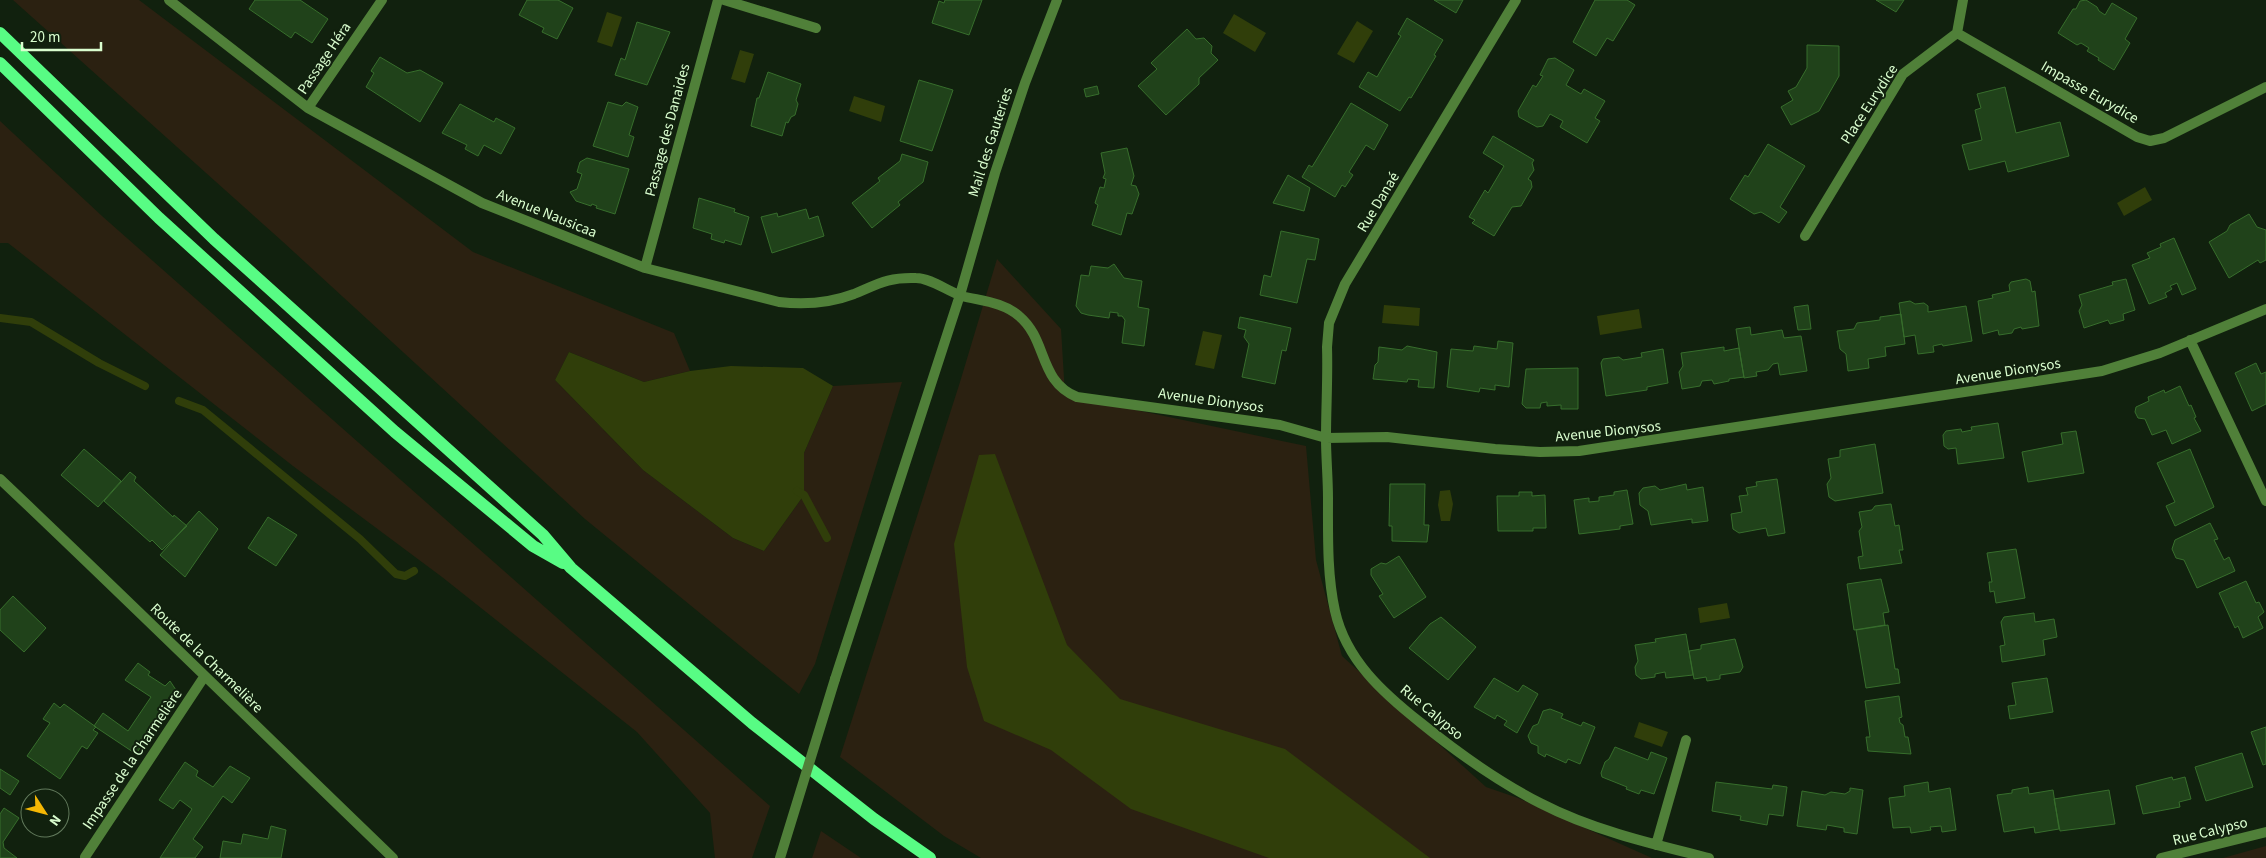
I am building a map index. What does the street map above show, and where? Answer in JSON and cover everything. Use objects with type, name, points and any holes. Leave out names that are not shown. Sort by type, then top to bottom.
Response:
[{"type":"main road","points":[[0,33],[214,239],[543,535],[571,568],[752,723],[874,819],[930,858]]},
{"type":"main road","points":[[0,63],[159,218],[395,432],[533,546],[571,568]]},
{"type":"street","name":"Avenue Nausicaa","points":[[169,0],[308,108],[482,203],[645,268],[762,298],[799,304],[828,301],[853,294],[883,280],[918,278],[960,295]]},
{"type":"street","name":"Passage Héra","points":[[308,108],[382,0]]},
{"type":"street","name":"Passage des Danaides","points":[[645,268],[718,0]]},
{"type":"street","points":[[724,0],[816,28]]},
{"type":"street","name":"Mail des Gauteries","points":[[780,858],[835,679],[960,295],[995,172],[1022,92],[1057,0]]},
{"type":"street","name":"Rue Danaé","points":[[1326,438],[1329,323],[1345,284],[1516,0]]},
{"type":"street","points":[[1958,33],[1963,0]]},
{"type":"street","name":"Impasse Eurydice","points":[[1958,33],[2137,137],[2150,141],[2164,138],[2266,87]]},
{"type":"street","name":"Place Eurydice","points":[[1805,236],[1903,74],[1958,33]]},
{"type":"street","name":"Avenue Dionysos","points":[[960,295],[997,304],[1019,316],[1030,329],[1043,354],[1052,379],[1066,392],[1077,396],[1280,425],[1326,438],[1387,437],[1540,452],[1579,452],[2102,371],[2130,364],[2266,309]]},
{"type":"street","points":[[2190,340],[2266,501]]},
{"type":"street","name":"Rue Calypso","points":[[1326,438],[1331,591],[1343,636],[1357,661],[1373,682],[1459,754],[1500,781],[1542,804],[1588,823],[1709,858]]},
{"type":"street","name":"Route de la Charmelière","points":[[0,479],[116,588],[204,677],[393,858]]},
{"type":"street","name":"Impasse de la Charmelière","points":[[85,857],[204,677]]},
{"type":"street","points":[[1656,844],[1686,740]]},
{"type":"street","name":"Rue Calypso","points":[[2161,858],[2266,832]]},
{"type":"shaded area","points":[[13,0],[139,0],[473,252],[674,333],[690,371],[644,382],[569,352],[555,380],[643,470],[733,538],[764,551],[804,495],[804,453],[833,386],[902,382],[815,664],[799,694],[585,519],[282,241]]},
{"type":"shaded area","points":[[607,12],[622,17],[612,47],[597,42]]},
{"type":"shaded area","points":[[1234,14],[1266,33],[1255,52],[1223,33]]},
{"type":"shaded area","points":[[1357,21],[1373,31],[1354,63],[1337,54]]},
{"type":"shaded area","points":[[740,50],[754,54],[745,83],[731,79]]},
{"type":"shaded area","points":[[854,96],[885,106],[881,122],[849,111]]},
{"type":"shaded area","points":[[0,121],[102,216],[770,806],[752,858],[715,858],[710,813],[637,732],[442,577],[293,466],[8,243],[0,243]]},
{"type":"shaded area","points":[[2145,187],[2152,200],[2124,216],[2117,203]]},
{"type":"shaded area","points":[[997,259],[1061,329],[1065,395],[1306,446],[1316,560],[1342,656],[1486,787],[1518,798],[1652,858],[981,858],[944,836],[840,757],[960,382]]},
{"type":"shaded area","points":[[1384,305],[1420,308],[1419,326],[1382,323]]},
{"type":"shaded area","points":[[1639,309],[1642,328],[1600,335],[1597,316]]},
{"type":"shaded area","points":[[1203,331],[1222,335],[1214,369],[1195,365]]},
{"type":"shaded area","points":[[569,352],[644,382],[690,371],[731,366],[803,368],[833,386],[804,453],[804,495],[764,551],[733,538],[643,470],[555,380]]},
{"type":"shaded area","points":[[995,454],[1067,645],[1120,699],[1285,749],[1430,858],[1269,858],[1131,809],[1051,750],[984,721],[967,667],[954,544],[979,455]]},
{"type":"shaded area","points":[[1450,490],[1453,504],[1450,521],[1441,521],[1438,505],[1440,491]]},
{"type":"shaded area","points":[[1727,603],[1730,618],[1700,623],[1698,608]]},
{"type":"shaded area","points":[[1639,722],[1668,732],[1662,747],[1634,737]]},
{"type":"shaded area","points":[[821,831],[861,858],[812,858]]},
{"type":"shaded area","points":[[2266,846],[2266,858],[2223,858]]},
{"type":"building","points":[[255,0],[300,0],[328,19],[312,43],[295,32],[291,38],[249,9]]},
{"type":"building","points":[[527,0],[558,0],[573,8],[557,39],[542,32],[544,28],[519,15]]},
{"type":"building","points":[[945,0],[982,0],[969,35],[932,23],[939,1],[944,3]]},
{"type":"building","points":[[1434,0],[1463,0],[1456,13]]},
{"type":"building","points":[[1595,0],[1627,0],[1635,5],[1613,41],[1607,38],[1596,56],[1573,42]]},
{"type":"building","points":[[1876,0],[1904,0],[1896,12]]},
{"type":"building","points":[[2086,0],[2105,15],[2112,3],[2137,18],[2125,39],[2130,43],[2114,70],[2087,51],[2089,48],[2081,43],[2077,45],[2058,33],[2073,9],[2076,9],[2080,1]]},
{"type":"building","points":[[1407,18],[1443,40],[1434,55],[1436,56],[1411,98],[1409,97],[1400,111],[1359,87],[1368,72],[1377,77],[1401,36],[1398,34]]},
{"type":"building","points":[[637,22],[670,32],[647,85],[615,75],[621,58],[625,60]]},
{"type":"building","points":[[1187,29],[1196,39],[1204,38],[1212,46],[1211,53],[1218,60],[1199,78],[1199,84],[1166,115],[1138,86],[1157,69],[1151,63]]},
{"type":"building","points":[[1807,45],[1839,46],[1839,76],[1819,111],[1791,125],[1781,107],[1793,100],[1788,91],[1796,87],[1807,68]]},
{"type":"building","points":[[380,57],[407,73],[420,70],[443,83],[420,122],[366,87],[374,73],[371,71]]},
{"type":"building","points":[[1555,58],[1574,70],[1566,85],[1581,94],[1584,89],[1605,101],[1595,118],[1600,121],[1587,143],[1560,127],[1563,121],[1550,114],[1543,126],[1537,127],[1519,117],[1518,111],[1533,85],[1536,87],[1543,76],[1540,75],[1548,59]]},
{"type":"building","points":[[768,72],[801,84],[796,100],[798,104],[795,115],[791,117],[788,123],[786,122],[782,136],[751,126],[757,98],[759,98]]},
{"type":"building","points":[[919,80],[953,90],[932,151],[900,141]]},
{"type":"building","points":[[1097,86],[1099,94],[1086,97],[1084,89]]},
{"type":"building","points":[[2005,87],[2016,133],[2060,122],[2069,156],[2008,172],[2005,161],[1969,170],[1962,145],[1982,140],[1975,110],[1981,108],[1977,94]]},
{"type":"building","points":[[608,102],[622,106],[626,102],[638,107],[629,135],[634,137],[628,157],[593,146]]},
{"type":"building","points":[[1351,103],[1388,125],[1374,150],[1366,145],[1349,172],[1353,175],[1345,187],[1342,185],[1335,197],[1302,177],[1309,165],[1312,167]]},
{"type":"building","points":[[460,104],[494,122],[496,118],[515,128],[501,154],[484,145],[478,156],[465,149],[467,145],[442,133]]},
{"type":"building","points":[[1493,136],[1534,160],[1532,163],[1534,170],[1528,179],[1531,181],[1532,187],[1521,206],[1512,207],[1494,236],[1472,223],[1475,220],[1469,217],[1485,190],[1488,193],[1504,166],[1483,153]]},
{"type":"building","points":[[1768,144],[1805,166],[1780,207],[1787,212],[1779,223],[1761,212],[1754,214],[1730,199],[1745,175],[1748,177]]},
{"type":"building","points":[[1127,148],[1134,176],[1131,185],[1136,186],[1139,194],[1132,214],[1127,213],[1121,235],[1092,225],[1098,205],[1095,203],[1100,187],[1104,188],[1106,179],[1103,178],[1105,173],[1101,153]]},
{"type":"building","points":[[902,154],[928,162],[923,182],[898,202],[900,205],[872,228],[852,203],[880,181],[878,178],[900,161]]},
{"type":"building","points":[[587,158],[629,169],[615,214],[596,208],[597,206],[592,204],[591,206],[576,201],[570,192],[577,189],[582,174],[577,172],[580,162]]},
{"type":"building","points":[[1288,175],[1310,188],[1304,211],[1273,203]]},
{"type":"building","points":[[699,198],[735,209],[734,212],[749,217],[741,245],[725,240],[724,243],[711,239],[712,234],[693,228]]},
{"type":"building","points":[[806,209],[809,219],[818,216],[824,236],[772,253],[761,217],[777,213],[778,217]]},
{"type":"building","points":[[2249,214],[2257,227],[2266,230],[2266,260],[2260,263],[2258,260],[2229,278],[2209,242],[2227,231],[2230,225]]},
{"type":"building","points":[[1281,231],[1319,239],[1315,260],[1307,259],[1297,303],[1260,295],[1264,275],[1271,277]]},
{"type":"building","points":[[2174,238],[2196,289],[2182,295],[2177,283],[2170,286],[2172,289],[2165,293],[2167,297],[2149,304],[2132,265],[2150,258],[2147,253],[2161,247],[2160,244]]},
{"type":"building","points":[[1114,264],[1124,278],[1142,281],[1138,307],[1149,309],[1144,346],[1122,343],[1125,320],[1122,316],[1118,316],[1118,313],[1110,312],[1109,318],[1088,315],[1081,313],[1076,306],[1081,275],[1089,276],[1091,266],[1108,268]]},
{"type":"building","points":[[2026,279],[2030,281],[2032,292],[2035,291],[2039,326],[2022,329],[2021,327],[2014,329],[2012,333],[1999,335],[1998,330],[1983,334],[1978,301],[1993,298],[1992,295],[2010,291],[2009,285],[2011,282]]},
{"type":"building","points":[[2126,279],[2135,310],[2123,314],[2124,320],[2110,324],[2108,320],[2084,328],[2079,311],[2082,305],[2079,295],[2113,285],[2112,282]]},
{"type":"building","points":[[1910,301],[1915,304],[1924,303],[1928,306],[1928,312],[1966,306],[1972,341],[1933,346],[1934,352],[1918,354],[1915,335],[1904,337],[1899,303]]},
{"type":"building","points":[[1808,305],[1811,329],[1798,330],[1794,307]]},
{"type":"building","points":[[1901,314],[1905,344],[1885,347],[1886,356],[1868,359],[1869,368],[1848,371],[1846,354],[1840,349],[1837,331],[1854,329],[1857,323],[1880,320],[1880,317]]},
{"type":"building","points":[[1240,317],[1291,328],[1286,351],[1282,350],[1275,384],[1242,377],[1249,344],[1244,337],[1246,330],[1238,328]]},
{"type":"building","points":[[1750,327],[1751,335],[1782,330],[1784,338],[1801,336],[1807,371],[1780,375],[1778,363],[1773,364],[1768,370],[1756,372],[1757,376],[1744,378],[1736,329]]},
{"type":"building","points":[[1498,341],[1513,343],[1509,387],[1495,385],[1495,390],[1480,388],[1479,392],[1447,387],[1451,349],[1473,351],[1474,346],[1497,349]]},
{"type":"building","points":[[1407,346],[1437,352],[1434,388],[1418,387],[1419,380],[1408,379],[1407,382],[1373,379],[1375,365],[1378,362],[1379,347],[1402,350]]},
{"type":"building","points":[[1724,347],[1724,351],[1739,348],[1744,377],[1714,384],[1712,380],[1702,381],[1700,386],[1682,389],[1679,372],[1683,366],[1681,353]]},
{"type":"building","points":[[1663,349],[1668,383],[1647,387],[1647,390],[1606,396],[1601,363],[1603,359],[1619,357],[1623,360],[1642,357],[1641,353]]},
{"type":"building","points":[[2256,363],[2261,374],[2266,372],[2266,404],[2252,411],[2235,373]]},
{"type":"building","points":[[1578,368],[1578,409],[1561,409],[1561,405],[1547,406],[1547,402],[1541,403],[1540,408],[1526,408],[1522,404],[1526,369]]},
{"type":"building","points":[[2180,386],[2189,406],[2191,405],[2196,417],[2194,418],[2201,431],[2172,444],[2166,430],[2152,435],[2145,419],[2138,418],[2135,412],[2136,407],[2149,401],[2148,397],[2164,390],[2165,393]]},
{"type":"building","points":[[1998,423],[2004,458],[1958,464],[1956,448],[1948,449],[1944,446],[1943,435],[1946,431],[1961,429],[1962,432],[1972,430],[1971,427]]},
{"type":"building","points":[[2076,431],[2084,473],[2028,482],[2022,452],[2063,444],[2061,433]]},
{"type":"building","points":[[1875,444],[1883,493],[1835,501],[1829,497],[1827,484],[1831,478],[1828,459],[1840,457],[1840,450]]},
{"type":"building","points":[[84,449],[121,481],[98,507],[61,475]]},
{"type":"building","points":[[2190,449],[2214,507],[2175,526],[2166,506],[2175,502],[2157,463]]},
{"type":"building","points":[[130,472],[136,477],[134,481],[173,517],[174,515],[187,526],[162,550],[152,540],[150,542],[104,501]]},
{"type":"building","points":[[1777,479],[1785,533],[1768,536],[1766,528],[1739,533],[1733,529],[1731,514],[1742,512],[1739,496],[1748,495],[1746,488],[1757,486],[1756,482]]},
{"type":"building","points":[[1390,484],[1425,484],[1424,525],[1429,525],[1427,542],[1392,541],[1392,526],[1389,526]]},
{"type":"building","points":[[1686,484],[1687,490],[1703,487],[1708,521],[1692,523],[1692,519],[1651,525],[1648,511],[1640,505],[1639,493],[1643,488],[1655,486],[1660,490]]},
{"type":"building","points":[[1627,490],[1633,524],[1620,526],[1620,529],[1579,534],[1574,500],[1589,498],[1589,502],[1599,501],[1599,497],[1614,495],[1614,492]]},
{"type":"building","points":[[1519,492],[1532,492],[1532,496],[1545,495],[1546,528],[1533,528],[1533,531],[1498,531],[1497,496],[1519,496]]},
{"type":"building","points":[[1891,504],[1895,526],[1899,525],[1903,550],[1899,550],[1902,563],[1860,569],[1858,557],[1863,556],[1859,531],[1862,527],[1859,512],[1872,510],[1875,506]]},
{"type":"building","points":[[199,511],[218,529],[185,577],[160,555]]},
{"type":"building","points":[[268,517],[297,535],[276,566],[248,548]]},
{"type":"building","points":[[2210,523],[2218,539],[2214,540],[2224,560],[2229,557],[2235,571],[2197,588],[2184,560],[2176,558],[2172,549],[2175,540]]},
{"type":"building","points":[[2016,549],[2025,598],[1996,603],[1994,591],[1990,592],[1989,582],[1992,582],[1987,553]]},
{"type":"building","points":[[1399,556],[1426,597],[1394,618],[1379,596],[1383,594],[1371,575],[1371,569],[1381,563],[1386,564]]},
{"type":"building","points":[[1881,579],[1889,612],[1883,613],[1885,625],[1854,630],[1847,584]]},
{"type":"building","points":[[2246,581],[2256,603],[2259,602],[2264,612],[2258,617],[2263,628],[2243,638],[2238,626],[2235,628],[2219,593]]},
{"type":"building","points":[[13,596],[46,628],[24,652],[0,630],[0,610]]},
{"type":"building","points":[[2034,613],[2035,622],[2054,619],[2057,637],[2043,640],[2045,655],[2002,662],[2000,646],[2005,645],[2001,622],[2004,617]]},
{"type":"building","points":[[1441,617],[1476,647],[1448,680],[1409,648],[1430,624]]},
{"type":"building","points":[[1888,625],[1895,669],[1898,669],[1900,683],[1866,688],[1856,630]]},
{"type":"building","points":[[1686,634],[1693,675],[1666,678],[1665,672],[1655,674],[1655,677],[1641,679],[1636,675],[1635,667],[1638,661],[1635,645],[1656,642],[1655,639]]},
{"type":"building","points":[[1735,639],[1743,667],[1740,672],[1720,675],[1720,679],[1707,681],[1706,677],[1694,679],[1689,651],[1701,649],[1701,645]]},
{"type":"building","points":[[138,663],[150,672],[148,675],[165,686],[170,681],[178,693],[136,754],[94,726],[103,713],[128,731],[151,697],[125,680]]},
{"type":"building","points":[[1494,678],[1518,692],[1523,685],[1538,694],[1517,733],[1504,725],[1507,721],[1497,715],[1495,719],[1474,707]]},
{"type":"building","points":[[2047,678],[2053,712],[2010,719],[2008,706],[2016,705],[2012,683]]},
{"type":"building","points":[[1899,696],[1902,717],[1899,718],[1900,723],[1903,725],[1905,737],[1908,737],[1911,754],[1868,751],[1866,737],[1870,737],[1865,701]]},
{"type":"building","points":[[54,703],[60,708],[64,704],[96,727],[93,730],[98,733],[87,749],[82,746],[60,779],[27,756],[50,723],[43,719]]},
{"type":"building","points":[[1550,709],[1563,714],[1561,718],[1581,726],[1583,722],[1595,727],[1580,764],[1568,759],[1566,763],[1546,754],[1545,757],[1538,753],[1538,746],[1531,743],[1528,736],[1533,726],[1538,724],[1543,711]]},
{"type":"building","points":[[2266,727],[2266,764],[2263,765],[2251,732]]},
{"type":"building","points":[[1615,747],[1648,760],[1651,752],[1667,758],[1654,794],[1641,790],[1639,794],[1602,777],[1601,773],[1605,762],[1609,759]]},
{"type":"building","points":[[2242,753],[2253,787],[2206,801],[2195,767]]},
{"type":"building","points":[[185,762],[198,771],[196,776],[213,787],[230,766],[250,778],[232,803],[223,796],[193,839],[203,847],[195,858],[160,858],[192,809],[180,800],[173,809],[159,800]]},
{"type":"building","points":[[0,769],[19,781],[10,795],[0,788]]},
{"type":"building","points":[[2172,777],[2173,780],[2185,777],[2191,799],[2179,802],[2180,807],[2143,814],[2136,786]]},
{"type":"building","points":[[1716,782],[1772,789],[1773,785],[1787,787],[1783,816],[1769,814],[1767,825],[1740,820],[1741,816],[1712,811]]},
{"type":"building","points":[[1928,782],[1929,792],[1950,788],[1956,830],[1942,832],[1941,826],[1930,827],[1931,830],[1911,833],[1910,827],[1893,828],[1889,798],[1905,796],[1904,786]]},
{"type":"building","points":[[2028,787],[2029,794],[2053,790],[2059,829],[2035,833],[2034,827],[2004,832],[1997,795],[2012,793],[2012,790]]},
{"type":"building","points":[[1850,788],[1863,790],[1857,834],[1844,832],[1844,828],[1827,825],[1826,830],[1797,826],[1802,791],[1825,795],[1831,792],[1845,794],[1850,791]]},
{"type":"building","points":[[2109,790],[2115,824],[2060,831],[2054,799]]},
{"type":"building","points":[[4,808],[19,818],[3,842],[4,848],[17,858],[0,858],[0,814]]},
{"type":"building","points":[[271,826],[286,830],[281,858],[220,858],[223,841],[241,844],[243,834],[268,839]]},
{"type":"waterway","points":[[0,318],[31,322],[99,363],[145,386]]},
{"type":"waterway","points":[[179,401],[203,410],[360,539],[396,574],[405,576],[414,571]]},
{"type":"waterway","points":[[797,491],[804,495],[827,538]]}]
